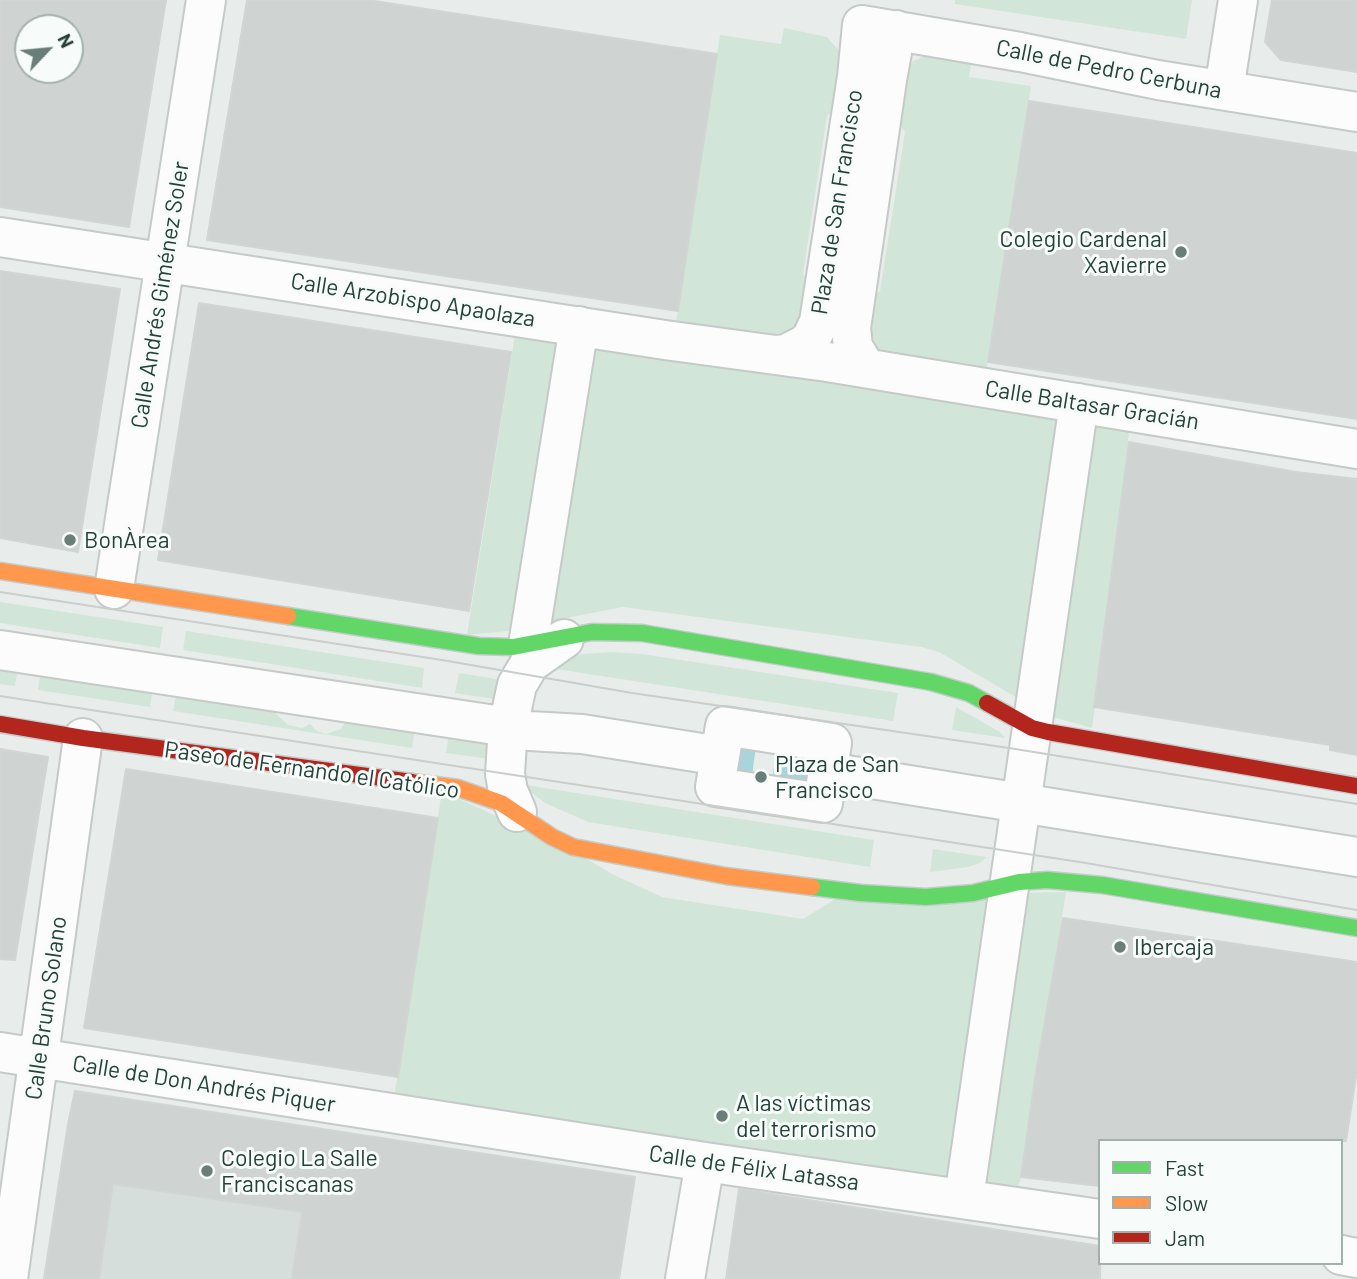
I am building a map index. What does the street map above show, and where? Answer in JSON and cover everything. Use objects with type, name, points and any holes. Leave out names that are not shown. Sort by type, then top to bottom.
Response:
[{"type":"main road","points":[[0,571],[479,646],[528,645],[592,632],[628,632],[931,682],[969,694],[1032,728],[1104,743],[1357,786]]},
{"type":"main road","name":"Paseo de Fernando el Católico","points":[[0,724],[83,738],[458,788],[485,796],[517,812],[573,847],[726,876],[861,893],[926,897],[1047,880],[1102,885],[1357,928]]},
{"type":"street","name":"Calle Andrés Giménez Soler","points":[[114,589],[205,0]]},
{"type":"street","points":[[1224,90],[1238,0]]},
{"type":"street","name":"Calle de Pedro Cerbuna","points":[[879,28],[1357,112]]},
{"type":"street","name":"Plaza de San Francisco","points":[[777,355],[786,354],[804,345],[811,339],[820,322],[855,90],[879,28]]},
{"type":"street","name":"Plaza de San Francisco","points":[[866,368],[853,347],[851,328],[879,28]]},
{"type":"street","name":"Calle Arzobispo Apaolaza","points":[[0,237],[579,327],[827,362]]},
{"type":"street","points":[[528,645],[579,327]]},
{"type":"street","name":"Calle Baltasar Gracián","points":[[827,362],[1357,449]]},
{"type":"street","points":[[964,1198],[1079,403]]},
{"type":"street","points":[[517,812],[505,783],[505,774],[508,727],[517,685],[530,663],[566,637]]},
{"type":"street","points":[[0,650],[720,756]]},
{"type":"street","points":[[725,726],[832,743],[823,803],[715,787],[720,756],[725,726]]},
{"type":"street","name":"Calle Bruno Solano","points":[[8,1279],[83,738]]},
{"type":"street","points":[[828,772],[1357,857]]},
{"type":"street","name":"Calle de Don Andrés Piquer","points":[[0,1052],[408,1116]]},
{"type":"street","name":"Calle de Félix Latassa","points":[[408,1116],[1098,1219]]},
{"type":"street","points":[[685,1279],[705,1162]]},
{"type":"shaded area","name":"Colegio La Salle Franciscanas","points":[[75,1091],[359,1135],[375,1279],[44,1279]]},
{"type":"green space","points":[[955,0],[1192,0],[1186,39],[955,4]]},
{"type":"green space","points":[[784,28],[827,37],[841,53],[842,103],[827,116],[803,274],[813,290],[802,323],[781,337],[676,322],[720,35],[781,44]]},
{"type":"green space","points":[[932,53],[972,59],[969,77],[1031,86],[986,374],[881,354],[875,349],[862,321],[865,302],[880,291],[905,132],[894,115],[902,74],[913,61]]},
{"type":"green space","points":[[516,328],[1130,424],[1092,728],[1046,715],[939,652],[921,647],[623,607],[571,617],[539,628],[467,635]]},
{"type":"green space","points":[[0,602],[163,627],[160,648],[0,623]]},
{"type":"green space","points":[[186,631],[424,668],[422,688],[183,650]]},
{"type":"green space","points":[[612,652],[642,654],[898,693],[893,721],[543,667],[561,658]]},
{"type":"green space","points":[[0,664],[18,667],[15,686],[0,684]]},
{"type":"green space","points":[[41,670],[153,688],[150,707],[38,690]]},
{"type":"green space","points":[[459,673],[502,680],[500,700],[455,693]]},
{"type":"green space","points":[[177,691],[268,706],[288,725],[302,728],[310,724],[317,731],[326,734],[341,729],[348,718],[415,729],[412,748],[173,711]]},
{"type":"green space","points":[[956,707],[1000,732],[1005,738],[952,730]]},
{"type":"green space","points":[[449,733],[493,739],[490,759],[446,753]]},
{"type":"green space","points":[[526,785],[874,840],[870,867],[588,822],[545,803]]},
{"type":"green space","points":[[442,791],[578,854],[614,875],[662,897],[803,919],[840,896],[1066,892],[1016,1195],[394,1098]]},
{"type":"green space","points":[[933,849],[987,857],[968,867],[930,872]]},
{"type":"water","points":[[737,736],[757,740],[751,782],[731,779]]},
{"type":"water","points":[[778,743],[820,750],[813,792],[771,785]]},
{"type":"building","points":[[0,0],[166,0],[129,227],[0,207]]},
{"type":"building","points":[[247,0],[368,0],[717,54],[678,311],[207,240]]},
{"type":"building","points":[[1272,0],[1357,0],[1357,72],[1281,60],[1265,42]]},
{"type":"building","name":"Colegio Cardenal Xavierre","points":[[1029,101],[1357,153],[1357,419],[988,362]]},
{"type":"building","points":[[0,271],[120,289],[78,552],[0,538]]},
{"type":"building","points":[[199,303],[511,352],[469,611],[158,560]]},
{"type":"building","points":[[1129,442],[1296,472],[1357,479],[1357,755],[1330,750],[1330,745],[1094,707]]},
{"type":"building","points":[[0,749],[48,757],[15,960],[0,959]]},
{"type":"building","points":[[126,769],[438,818],[398,1077],[84,1028]]},
{"type":"building","points":[[1063,918],[1357,962],[1357,1070],[1346,1141],[1098,1139],[1098,1186],[1021,1177]]},
{"type":"building","points":[[75,1091],[635,1177],[619,1279],[292,1279],[302,1212],[113,1184],[99,1279],[44,1279]]},
{"type":"building","points":[[739,1189],[1098,1246],[1100,1265],[1100,1279],[726,1279]]},
{"type":"tram line","points":[[0,592],[442,660],[632,693],[1009,748],[1357,804]]},
{"type":"tram line","points":[[0,696],[1086,863],[1357,910]]},
{"type":"traffic: fast","points":[[288,616],[479,646],[513,647],[592,632],[642,633],[931,682],[969,693],[987,703]]},
{"type":"traffic: fast","points":[[812,887],[926,897],[973,893],[1019,882],[1047,880],[1102,885],[1357,928]]},
{"type":"traffic: slow","points":[[0,571],[288,616]]},
{"type":"traffic: slow","points":[[412,782],[458,788],[501,803],[552,837],[573,847],[726,876],[812,887]]},
{"type":"traffic: jam","points":[[987,703],[1032,728],[1048,732],[1357,786]]},
{"type":"traffic: jam","points":[[0,724],[83,738],[412,782]]},
{"type":"place","name":"Colegio Cardenal Xavierre","points":[[1181,252]]},
{"type":"place","name":"BonÀrea","points":[[70,540]]},
{"type":"place","name":"Plaza de San Francisco","points":[[761,777]]},
{"type":"place","name":"Ibercaja","points":[[1120,947]]},
{"type":"place","name":"A las víctimas del terrorismo","points":[[722,1116]]},
{"type":"place","name":"Colegio La Salle Franciscanas","points":[[207,1171]]}]
